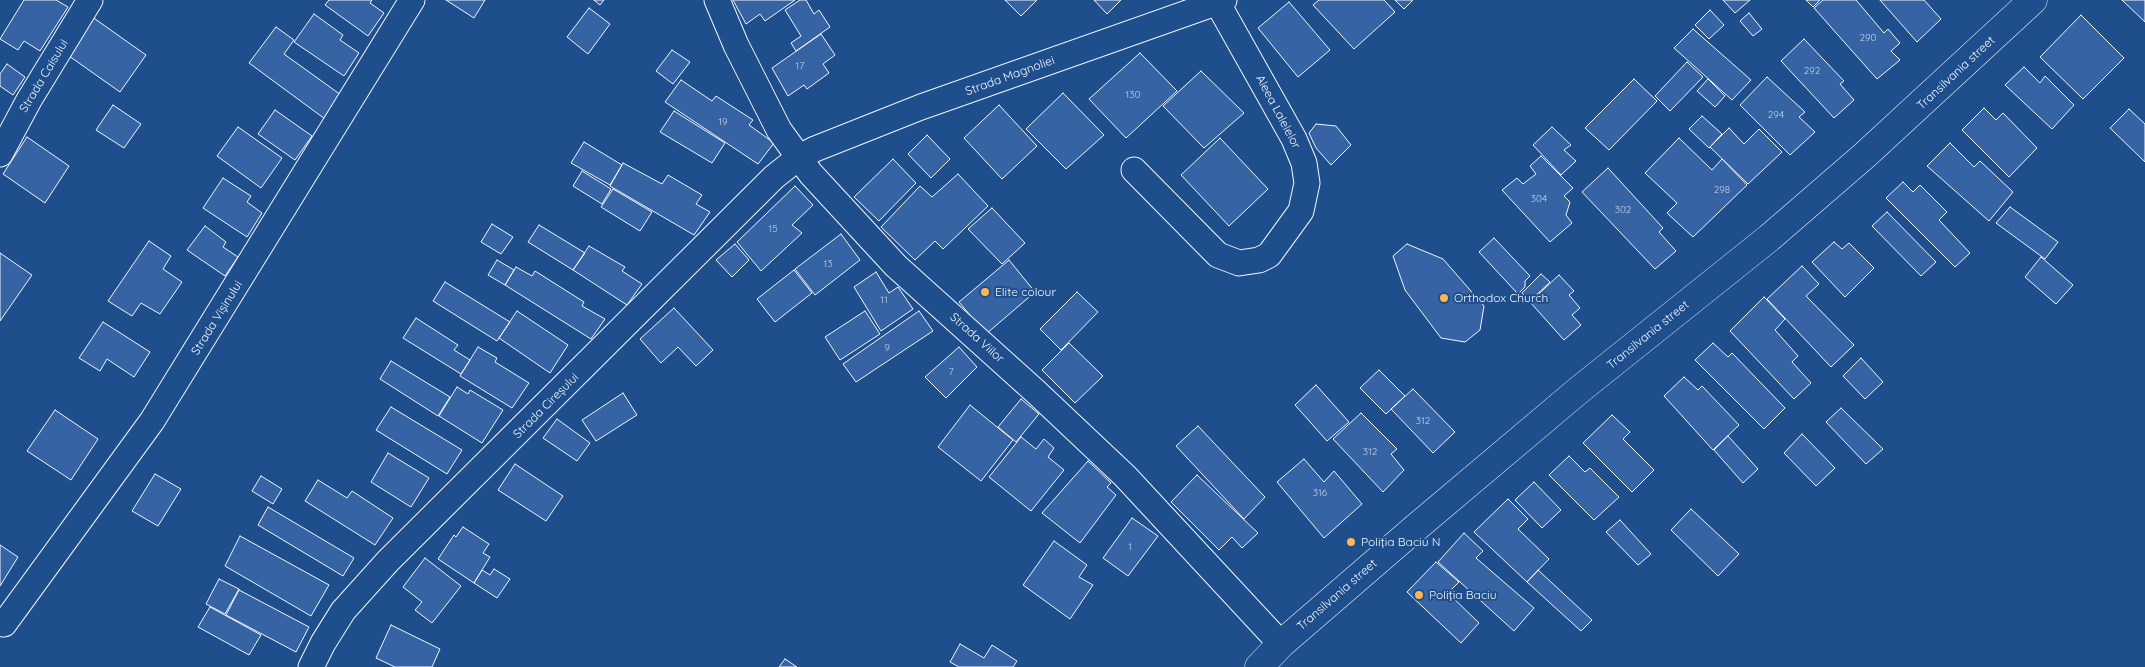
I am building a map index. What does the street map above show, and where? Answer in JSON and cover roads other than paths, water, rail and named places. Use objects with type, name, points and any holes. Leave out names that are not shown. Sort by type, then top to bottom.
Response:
[{"type":"main road","name":"Transilvania street","points":[[1260,667],[1281,644],[1579,390],[1791,219],[1960,70],[2034,0]]},
{"type":"street","name":"Strada Caisului","points":[[0,154],[29,100],[90,0]]},
{"type":"street","name":"Strada Vișinului","points":[[4,624],[152,422],[412,0]]},
{"type":"street","name":"Strada Viilor","points":[[717,0],[740,53],[779,130],[798,158],[896,266],[1036,392],[1125,476],[1281,644]]},
{"type":"street","name":"Strada Magnoliei","points":[[798,158],[814,149],[921,107],[1221,1]]},
{"type":"street","name":"Aleea Lalelelor","points":[[1134,170],[1218,255],[1239,263],[1254,262],[1269,255],[1302,211],[1307,183],[1304,163],[1294,139],[1221,1]]},
{"type":"street","name":"Strada Cireșului","points":[[311,667],[343,611],[388,561],[774,177],[798,158]]},
{"type":"place","name":"Elite colour","points":[[985,292]]},
{"type":"place","name":"Orthodox Church","points":[[1444,298]]},
{"type":"place","name":"Poliția Baciu N","points":[[1351,542]]},
{"type":"place","name":"Poliția Baciu","points":[[1419,595]]}]
